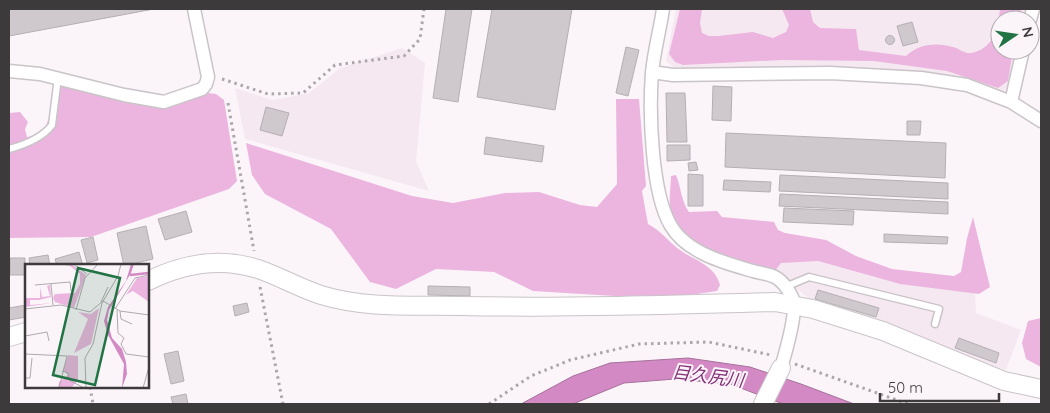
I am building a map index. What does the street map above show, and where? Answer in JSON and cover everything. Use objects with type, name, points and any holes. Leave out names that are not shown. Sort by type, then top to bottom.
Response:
[{"type":"street","points":[[9,71],[58,78],[124,96],[164,102],[202,89],[206,84],[208,77],[194,9]]},
{"type":"street","points":[[663,9],[652,72],[651,116],[657,181],[671,227],[685,243],[722,262],[776,277],[792,296],[794,305],[781,368],[763,404]]},
{"type":"street","points":[[1011,102],[1021,60]]},
{"type":"street","points":[[652,72],[674,75],[830,72],[921,78],[967,85],[1011,102],[1041,121]]},
{"type":"street","points":[[149,280],[162,274],[199,263],[229,263],[257,269],[321,295],[376,306],[540,308],[775,302],[794,305],[884,331],[1004,381],[1041,389]]},
{"type":"street","points":[[9,337],[25,332]]},
{"type":"lane","points":[[9,149],[22,145],[48,130],[52,124],[58,78]]},
{"type":"lane","points":[[785,287],[809,277],[818,279],[939,309],[935,324]]},
{"type":"path","points":[[220,71],[222,80],[268,94],[302,93],[335,65],[404,56],[420,39],[424,9]]},
{"type":"path","points":[[228,103],[283,404]]},
{"type":"path","points":[[489,404],[530,376],[570,360],[639,344],[708,342]]},
{"type":"path","points":[[90,388],[94,404]]},
{"type":"path","points":[[874,392],[908,404]]},
{"type":"shaded area","points":[[676,9],[1028,9],[990,10],[990,60],[1017,60],[1012,84],[1001,93],[968,81],[675,69],[666,61]]},
{"type":"shaded area","points":[[680,9],[702,9],[700,23],[702,33],[709,36],[753,32],[773,38],[786,32],[789,25],[782,9],[810,9],[813,22],[820,28],[856,29],[859,50],[906,56],[916,49],[934,44],[953,47],[971,53],[979,51],[990,42],[990,60],[1011,60],[1008,81],[998,88],[947,71],[874,61],[781,60],[683,65],[675,62],[669,54]]},
{"type":"shaded area","points":[[1000,9],[1021,10],[1000,10]]},
{"type":"shaded area","points":[[402,48],[425,63],[416,161],[429,191],[245,139],[235,88],[273,100],[309,93],[340,68]]},
{"type":"shaded area","points":[[71,81],[162,101],[200,92],[216,94],[224,100],[237,181],[229,189],[91,237],[9,238],[9,113],[20,112],[28,122],[25,129],[27,137],[40,135],[46,126],[59,87]]},
{"type":"shaded area","points":[[616,99],[639,99],[646,186],[642,191],[648,224],[660,232],[672,244],[708,267],[720,285],[717,291],[663,299],[533,291],[494,272],[436,269],[396,289],[370,282],[331,229],[265,194],[252,175],[246,143],[412,196],[453,203],[505,193],[539,192],[580,205],[597,207],[617,184]]},
{"type":"shaded area","points":[[676,175],[684,203],[689,212],[717,211],[722,217],[774,222],[778,230],[785,233],[826,240],[856,256],[892,269],[954,276],[961,272],[973,217],[990,287],[979,294],[900,284],[818,261],[781,263],[775,271],[714,252],[686,235],[676,224],[670,207],[670,198],[671,176]]},
{"type":"shaded area","points":[[818,261],[900,284],[975,291],[976,313],[1021,330],[1006,370],[813,302],[775,271],[781,263]]},
{"type":"shaded area","points":[[1041,318],[1041,367],[1026,359],[1022,343],[1028,321]]},
{"type":"water","name":"目久尻川","points":[[688,358],[750,367],[854,404],[783,404],[730,384],[675,379],[624,383],[573,404],[521,404],[573,376],[610,363]]},
{"type":"building","points":[[9,9],[154,9],[9,36]]},
{"type":"building","points":[[446,9],[472,9],[458,102],[433,98]]},
{"type":"building","points":[[492,9],[572,9],[555,110],[477,97]]},
{"type":"building","points":[[912,22],[918,42],[903,46],[897,26]]},
{"type":"building","points":[[890,36],[894,40],[890,44],[886,40]]},
{"type":"building","points":[[626,47],[639,50],[628,96],[616,93]]},
{"type":"building","points":[[713,86],[732,87],[731,121],[712,120]]},
{"type":"building","points":[[666,93],[685,93],[687,142],[667,142]]},
{"type":"building","points":[[266,107],[289,113],[282,136],[260,130]]},
{"type":"building","points":[[907,121],[921,121],[920,135],[907,135]]},
{"type":"building","points":[[726,133],[946,143],[945,178],[725,167]]},
{"type":"building","points":[[486,137],[544,146],[542,162],[484,154]]},
{"type":"building","points":[[667,145],[690,145],[690,160],[667,161]]},
{"type":"building","points":[[696,162],[698,170],[689,171],[688,163]]},
{"type":"building","points":[[688,174],[703,175],[703,206],[688,206]]},
{"type":"building","points":[[780,175],[948,183],[948,199],[779,191]]},
{"type":"building","points":[[724,180],[771,182],[770,192],[723,190]]},
{"type":"building","points":[[780,194],[948,202],[948,214],[779,206]]},
{"type":"building","points":[[784,208],[854,211],[853,225],[783,222]]},
{"type":"building","points":[[186,211],[192,232],[165,240],[158,219]]},
{"type":"building","points":[[146,226],[153,259],[124,264],[117,233]]},
{"type":"building","points":[[884,234],[948,237],[947,244],[884,242]]},
{"type":"building","points":[[93,237],[98,260],[87,263],[81,240]]},
{"type":"building","points":[[79,252],[82,264],[56,264],[55,259]]},
{"type":"building","points":[[48,255],[50,264],[30,264],[29,258]]},
{"type":"building","points":[[10,258],[25,258],[25,275],[10,275]]},
{"type":"building","points":[[428,286],[470,287],[470,296],[428,295]]},
{"type":"building","points":[[818,290],[879,308],[876,317],[815,299]]},
{"type":"building","points":[[247,303],[249,312],[235,316],[233,306]]},
{"type":"building","points":[[25,305],[25,317],[9,320],[9,308]]},
{"type":"building","points":[[959,338],[999,353],[996,363],[955,348]]},
{"type":"building","points":[[178,351],[184,381],[171,384],[164,354]]},
{"type":"building","points":[[186,394],[188,404],[173,404],[171,397]]}]
